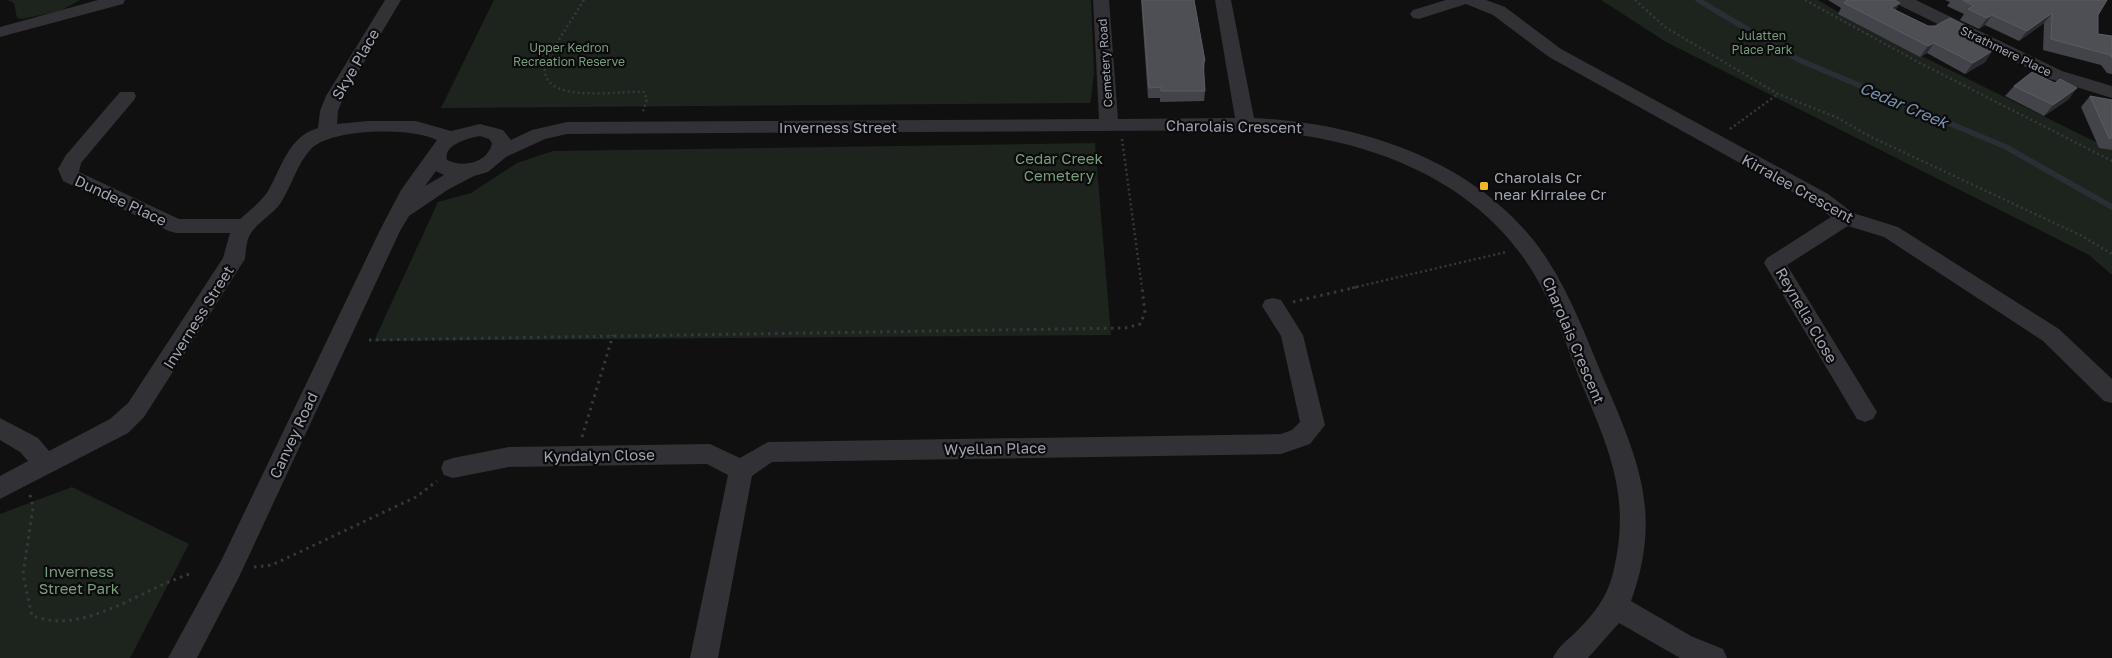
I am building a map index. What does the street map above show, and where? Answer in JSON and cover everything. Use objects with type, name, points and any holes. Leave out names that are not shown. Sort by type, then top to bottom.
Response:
[{"type":"street","points":[[0,32],[116,0]]},
{"type":"street","name":"Skye Place","points":[[327,131],[329,111],[335,96],[393,0]]},
{"type":"street","name":"Cemetery Road","points":[[1101,0],[1116,132]]},
{"type":"street","points":[[1223,0],[1246,124]]},
{"type":"street","points":[[1419,14],[1463,0]]},
{"type":"street","name":"Kirralee Crescent","points":[[1470,0],[1499,11],[1555,53],[1821,199],[1846,218],[1891,232],[2051,334],[2112,394]]},
{"type":"street","name":"Strathmere Place","points":[[1903,0],[2056,75],[2112,92]]},
{"type":"street","name":"Dundee Place","points":[[128,96],[73,160],[68,168],[70,176],[176,226],[244,226]]},
{"type":"street","name":"Inverness Street","points":[[0,488],[118,426],[136,410],[234,259],[237,238],[244,226],[270,203],[290,164],[312,137],[327,131],[354,128],[422,128],[451,139],[469,132],[491,132],[541,124],[553,124],[567,128]]},
{"type":"street","name":"Charolais Crescent","points":[[1116,132],[1246,124],[1276,124],[1321,130],[1370,143],[1416,161],[1445,176],[1481,200],[1510,227],[1533,254],[1550,281],[1570,324],[1627,469],[1632,524],[1624,582],[1615,606],[1592,634],[1567,658]]},
{"type":"street","name":"Inverness Street","points":[[402,211],[442,184],[467,171],[486,165],[502,152],[539,134],[567,128],[1116,132]]},
{"type":"street","points":[[491,132],[499,135],[503,141],[502,152]]},
{"type":"street","name":"Canvey Road","points":[[182,658],[230,569],[408,195],[436,157],[439,150],[451,139]]},
{"type":"street","points":[[436,157],[438,164],[444,168],[467,171]]},
{"type":"street","name":"Reynella Close","points":[[1846,218],[1775,264],[1864,412]]},
{"type":"street","name":"Wyellan Place","points":[[741,470],[768,452],[1281,444],[1301,437],[1313,424],[1292,335],[1273,306]]},
{"type":"street","points":[[0,428],[29,445],[36,470]]},
{"type":"street","name":"Kyndalyn Close","points":[[453,468],[508,456],[710,454],[741,470]]},
{"type":"street","points":[[704,658],[741,470]]},
{"type":"street","points":[[1615,606],[1681,645],[1713,658]]},
{"type":"path","points":[[584,0],[546,60],[543,71],[546,80],[558,88],[581,92],[644,92],[647,99],[642,114]]},
{"type":"path","points":[[1635,0],[1665,26],[1778,94],[1836,117],[1872,138],[2080,235],[2112,254]]},
{"type":"path","points":[[1805,0],[1918,62],[2112,161]]},
{"type":"path","points":[[1713,141],[1778,94]]},
{"type":"path","points":[[369,340],[1125,328],[1140,324],[1146,313],[1116,132]]},
{"type":"path","points":[[1273,306],[1509,252]]},
{"type":"path","points":[[576,456],[613,335]]},
{"type":"path","points":[[253,567],[272,565],[416,497],[453,468]]},
{"type":"path","points":[[36,470],[33,507],[23,574],[32,616],[57,621],[86,617],[174,578],[193,574]]},
{"type":"green space","points":[[8,0],[80,0],[60,11],[22,19],[17,18],[14,3]]},
{"type":"green space","name":"Upper Kedron Recreation Reserve","points":[[494,0],[1091,0],[1094,72],[1091,99],[1090,103],[441,108]]},
{"type":"green space","name":"Julatten Place Park","points":[[1601,0],[1818,0],[1867,29],[2112,150],[2112,275],[2089,255],[1666,42]]},
{"type":"green space","name":"Cedar Creek Cemetery","points":[[1095,143],[1111,335],[374,341],[438,202],[471,193],[517,163],[553,151]]},
{"type":"green space","name":"Inverness Street Park","points":[[72,487],[189,544],[130,658],[0,658],[0,514]]},
{"type":"building","points":[[1142,0],[1194,0],[1205,61],[1203,61],[1205,91],[1161,91],[1161,87],[1149,88]]},
{"type":"building","points":[[1847,0],[1895,0],[1900,3],[1891,8],[1928,26],[1935,26],[1950,18],[1970,28],[1959,34],[1992,51],[1973,63],[1934,43],[1928,46],[1844,3]]},
{"type":"building","points":[[1963,0],[2107,0],[2098,15],[2098,34],[2112,36],[2112,58],[2110,55],[2051,39],[2052,13],[2027,31],[1992,15],[1987,18],[1968,9],[1974,6]]},
{"type":"building","points":[[2032,72],[2055,83],[2060,79],[2077,88],[2053,105],[2014,86]]},
{"type":"building","points":[[2090,96],[2112,100],[2112,138],[2109,138]]},
{"type":"waterway","name":"Cedar Creek","points":[[1698,0],[1799,60],[2006,147],[2112,207]]},
{"type":"place","name":"Charolais Cr near Kirralee Cr","points":[[1484,186]]}]
